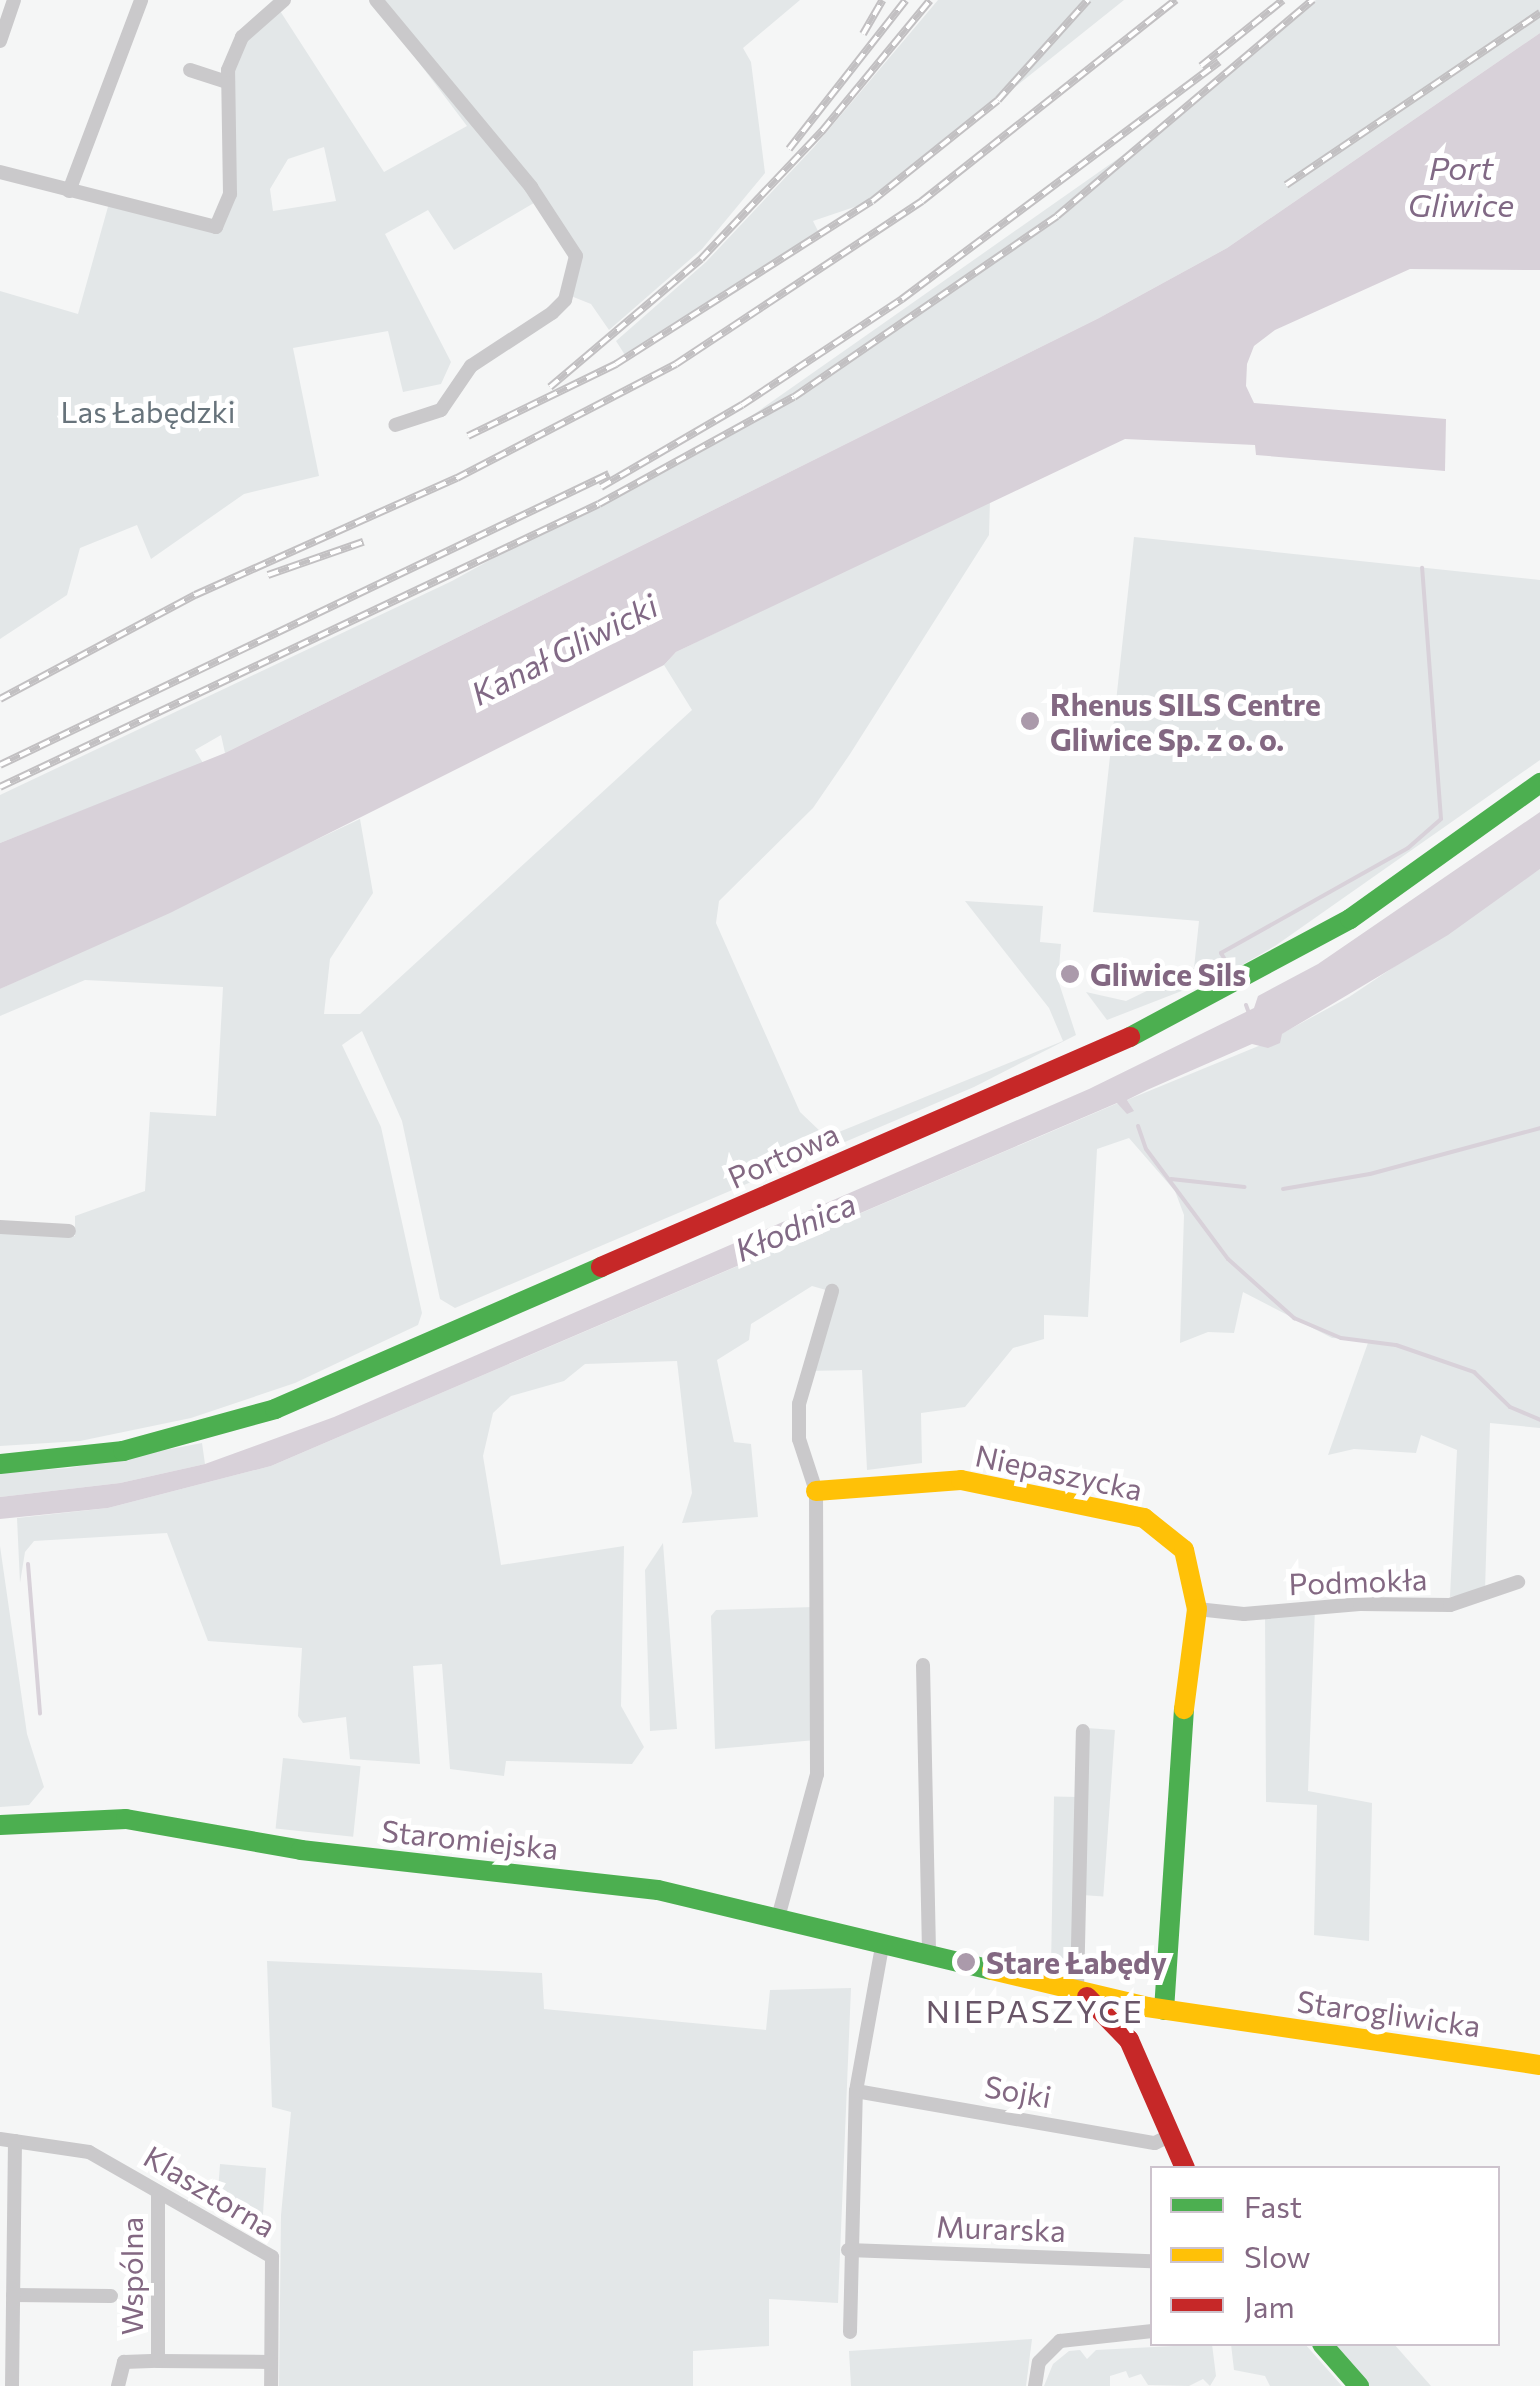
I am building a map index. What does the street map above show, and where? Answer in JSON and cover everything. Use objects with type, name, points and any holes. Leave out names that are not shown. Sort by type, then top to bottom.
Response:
[{"type":"street","points":[[0,40],[14,0]]},
{"type":"street","points":[[69,191],[141,0]]},
{"type":"street","points":[[0,172],[216,227],[230,194],[228,82],[242,37],[284,0]]},
{"type":"street","points":[[376,0],[526,181],[576,256],[565,300],[552,314],[472,366],[441,410],[395,425]]},
{"type":"street","points":[[190,70],[228,82]]},
{"type":"street","name":"Portowa","points":[[0,1464],[124,1450],[275,1408],[1162,1023],[1350,919],[1540,783]]},
{"type":"street","points":[[0,1227],[69,1231]]},
{"type":"street","points":[[779,1914],[817,1774],[816,1492],[799,1439],[799,1404],[832,1292]]},
{"type":"street","name":"Niepaszycka","points":[[816,1492],[961,1480],[1144,1518],[1184,1550],[1197,1609],[1177,1758],[1164,2010]]},
{"type":"street","name":"Podmokła","points":[[1197,1609],[1450,1606],[1518,1582]]},
{"type":"street","points":[[922,1665],[934,1932],[929,1953]]},
{"type":"street","points":[[1083,1731],[1077,1990],[1126,2036],[1184,2166]]},
{"type":"street","name":"Staromiejska","points":[[0,1825],[126,1819],[301,1850],[658,1890],[779,1914],[1137,2004],[1229,2020]]},
{"type":"street","points":[[850,2332],[848,2250],[856,2090],[883,1942]]},
{"type":"street","points":[[1126,2036],[1127,2010],[1137,2004]]},
{"type":"street","name":"Starogliwicka","points":[[1229,2020],[1540,2065]]},
{"type":"street","name":"Sojki","points":[[856,2090],[1156,2143],[1169,2136]]},
{"type":"street","points":[[8,2140],[14,2295],[12,2386]]},
{"type":"street","name":"Klasztorna","points":[[8,2140],[89,2152],[272,2258],[271,2386]]},
{"type":"street","name":"Wspólna","points":[[158,2192],[158,2361]]},
{"type":"street","name":"Murarska","points":[[848,2250],[1150,2261]]},
{"type":"street","points":[[14,2295],[111,2296]]},
{"type":"street","points":[[1035,2386],[1039,2362],[1060,2341],[1150,2332]]},
{"type":"street","points":[[1324,2346],[1359,2386]]},
{"type":"street","name":"Wspólna","points":[[118,2386],[121,2364],[271,2362]]},
{"type":"green space","name":"Las Łabędzki","points":[[273,0],[384,172],[467,126],[383,15],[383,0],[800,0],[743,48],[751,62],[765,173],[702,249],[609,330],[591,304],[566,294],[577,250],[544,197],[454,250],[428,210],[385,234],[451,362],[441,384],[403,392],[388,331],[293,348],[319,476],[244,494],[151,559],[137,525],[80,548],[67,595],[0,639],[0,291],[78,314],[111,196],[213,220],[223,209],[225,100],[240,30]],"holes":[[[324,147],[336,201],[273,211],[270,189],[288,159]]]},
{"type":"green space","points":[[938,0],[1124,0],[872,201],[813,221],[819,233],[625,355],[616,341],[706,262],[814,147]]},
{"type":"green space","points":[[1316,0],[1540,0],[1540,33],[1227,248],[1099,318],[225,753],[221,735],[195,750],[203,763],[0,843],[0,795],[452,581],[750,417],[1126,153]]},
{"type":"green space","points":[[990,500],[989,535],[850,754],[813,808],[719,901],[716,923],[800,1112],[822,1133],[834,1134],[1063,1041],[1049,1008],[965,901],[1043,906],[1040,942],[1061,944],[1058,980],[1076,1035],[974,1087],[455,1308],[440,1299],[402,1121],[362,1031],[342,1045],[381,1127],[422,1313],[418,1325],[295,1383],[191,1418],[80,1441],[0,1446],[0,1230],[75,1236],[75,1216],[145,1191],[150,1112],[216,1116],[223,987],[85,980],[0,1016],[0,989],[360,819],[373,893],[330,959],[324,1014],[360,1014],[692,710],[664,665],[676,652]]},
{"type":"green space","points":[[1134,537],[1540,580],[1540,760],[1275,946],[1228,973],[1107,1020],[1086,992],[1126,1001],[1194,968],[1199,921],[1093,912]]},
{"type":"green space","points":[[1540,869],[1540,1428],[1490,1423],[1485,1591],[1450,1597],[1457,1450],[1421,1435],[1416,1453],[1354,1449],[1328,1455],[1369,1340],[1332,1338],[1243,1292],[1234,1333],[1208,1332],[1180,1343],[1184,1215],[1175,1191],[1129,1138],[1097,1149],[1088,1317],[1044,1315],[1044,1339],[1013,1348],[965,1407],[921,1413],[922,1463],[867,1470],[862,1370],[805,1371],[826,1290],[812,1286],[751,1324],[749,1340],[717,1360],[734,1442],[751,1444],[758,1517],[682,1523],[692,1493],[677,1361],[585,1364],[564,1381],[511,1396],[493,1413],[483,1456],[501,1565],[624,1546],[621,1706],[644,1747],[632,1764],[506,1761],[504,1776],[450,1769],[442,1664],[413,1666],[420,1764],[350,1759],[346,1717],[303,1723],[298,1716],[302,1648],[208,1641],[167,1533],[34,1541],[25,1552],[20,1583],[17,1518],[108,1508],[271,1466],[1118,1103],[1127,1113],[1133,1110],[1127,1100],[1261,1045],[1349,997]]},
{"type":"green space","points":[[202,1443],[205,1464],[120,1483],[0,1497],[0,1473],[69,1468]]},
{"type":"green space","points":[[663,1543],[677,1729],[650,1731],[645,1570]]},
{"type":"green space","points":[[0,1546],[27,1734],[44,1787],[29,1805],[0,1807]]},
{"type":"green space","points":[[814,1607],[816,1740],[715,1749],[711,1616],[716,1610]]},
{"type":"green space","points":[[1315,1608],[1308,1791],[1372,1803],[1369,1941],[1314,1935],[1317,1805],[1266,1802],[1265,1612]]},
{"type":"green space","points":[[1087,1728],[1115,1730],[1103,1897],[1075,1895]]},
{"type":"green space","points":[[283,1758],[361,1766],[353,1837],[276,1829]]},
{"type":"green space","points":[[1054,1797],[1079,1797],[1076,1973],[1051,1973]]},
{"type":"green space","points":[[267,1961],[542,1973],[544,2009],[766,2030],[770,1990],[851,1988],[838,2303],[769,2299],[769,2346],[693,2351],[693,2386],[279,2386],[281,2215],[291,2112],[272,2107]]},
{"type":"green space","points":[[220,2164],[266,2168],[262,2229],[217,2206]]},
{"type":"green space","points":[[1032,2339],[1026,2386],[851,2386],[849,2351]]},
{"type":"green space","points":[[1212,2346],[1216,2376],[1210,2386],[1203,2379],[1189,2386],[1148,2385],[1141,2374],[1129,2378],[1126,2371],[1110,2376],[1110,2386],[1044,2386],[1053,2364],[1069,2351],[1080,2350],[1087,2359],[1096,2350]]},
{"type":"green space","points":[[1231,2346],[1307,2346],[1342,2386],[1270,2386],[1265,2376],[1234,2370]]},
{"type":"green space","points":[[1333,2346],[1396,2346],[1431,2386],[1368,2386]]},
{"type":"water","points":[[1540,33],[1540,270],[1410,269],[1275,330],[1254,346],[1247,364],[1246,386],[1254,403],[1446,419],[1445,471],[1256,455],[1255,445],[1125,439],[676,652],[664,665],[170,913],[0,989],[0,843],[225,753],[1099,318],[1227,248]]},
{"type":"water","name":"Kłodnica","points":[[1540,812],[1540,869],[1448,935],[1282,1034],[1280,1043],[1268,1048],[1252,1044],[1147,1090],[1127,1100],[1134,1111],[1127,1114],[1117,1103],[271,1466],[108,1508],[0,1519],[0,1497],[120,1483],[205,1464],[334,1417],[1089,1089],[1254,1008],[1258,996],[1318,964]]},
{"type":"waterway","points":[[1224,958],[1221,953],[1408,848],[1441,819],[1422,568]]},
{"type":"waterway","points":[[1246,1005],[1250,1016]]},
{"type":"waterway","points":[[1138,1126],[1146,1149],[1228,1259],[1294,1318],[1341,1338],[1396,1345],[1474,1372],[1510,1407],[1540,1420]]},
{"type":"waterway","points":[[1283,1189],[1370,1174],[1540,1128]]},
{"type":"waterway","points":[[1171,1179],[1245,1187]]},
{"type":"waterway","points":[[28,1564],[40,1714]]},
{"type":"railway","points":[[863,34],[883,0]]},
{"type":"railway","points":[[789,149],[906,0]]},
{"type":"railway","points":[[550,387],[701,259],[823,130],[930,0]]},
{"type":"railway","points":[[468,436],[616,364],[872,201],[998,100],[1088,0]]},
{"type":"railway","points":[[0,699],[195,595],[457,478],[676,364],[922,201],[1176,0]]},
{"type":"railway","points":[[1201,66],[1283,0]]},
{"type":"railway","points":[[0,787],[599,504],[794,397],[1057,216],[1313,0]]},
{"type":"railway","points":[[1286,185],[1540,13]]},
{"type":"railway","points":[[601,487],[742,405],[902,299],[1219,62]]},
{"type":"railway","points":[[0,765],[609,474]]},
{"type":"railway","points":[[268,575],[363,542]]},
{"type":"traffic: fast","points":[[1130,1037],[1350,919],[1540,783]]},
{"type":"traffic: fast","points":[[0,1464],[123,1451],[275,1409],[601,1267]]},
{"type":"traffic: fast","points":[[1164,2010],[1184,1709]]},
{"type":"traffic: fast","points":[[0,1825],[126,1819],[301,1850],[658,1890],[992,1970]]},
{"type":"traffic: fast","points":[[1324,2346],[1359,2386]]},
{"type":"traffic: slow","points":[[816,1491],[961,1480],[1144,1518],[1184,1550],[1197,1609],[1184,1709]]},
{"type":"traffic: slow","points":[[992,1970],[1147,2007],[1540,2065]]},
{"type":"traffic: jam","points":[[601,1267],[1130,1037]]},
{"type":"traffic: jam","points":[[1087,1997],[1129,2040],[1184,2166]]},
{"type":"place","name":"Rhenus SILS Centre Gliwice Sp. z o. o.","points":[[1030,721]]},
{"type":"place","name":"Gliwice Sils","points":[[1070,974]]},
{"type":"place","name":"Stare Łabędy","points":[[966,1962]]},
{"type":"district","name":"NIEPASZYCE","points":[[1035,2010]]},
{"type":"water label","name":"Port Gliwice","points":[[1461,186]]},
{"type":"water label","name":"Kanał Gliwicki","points":[[564,649]]}]
